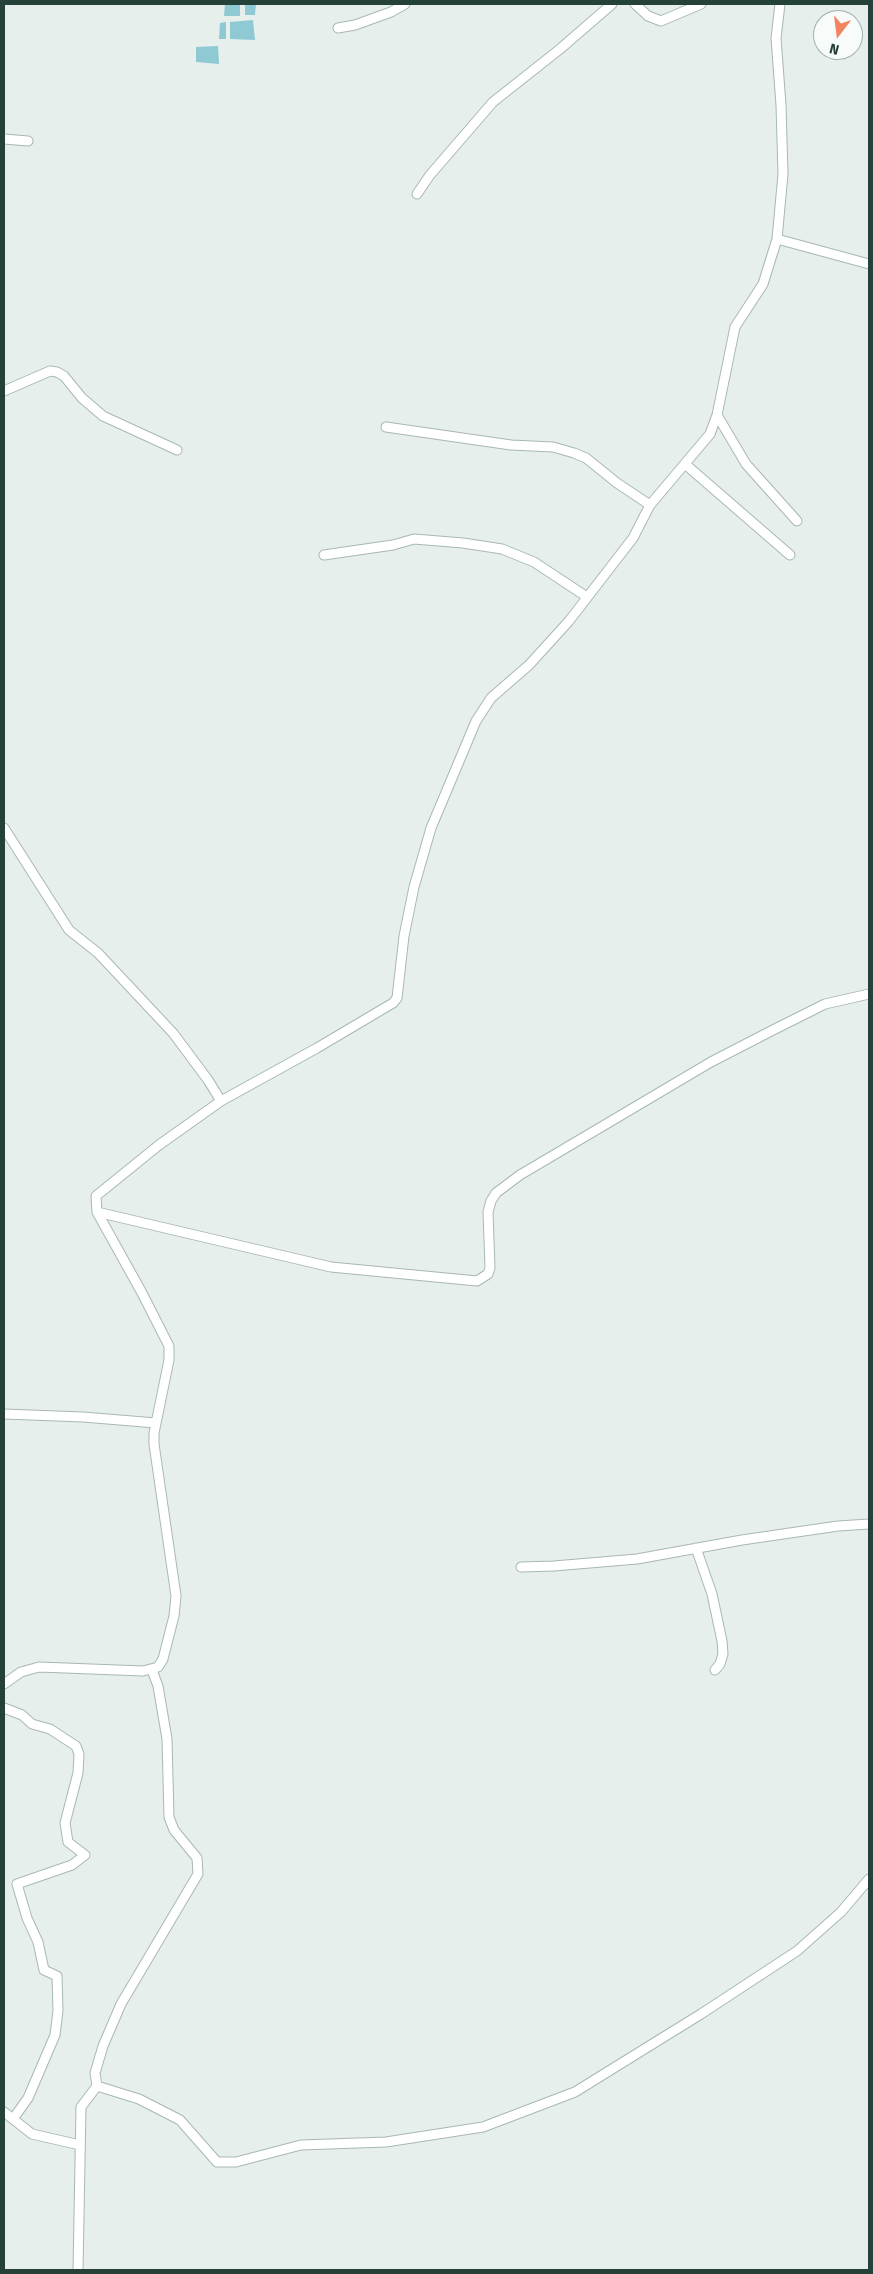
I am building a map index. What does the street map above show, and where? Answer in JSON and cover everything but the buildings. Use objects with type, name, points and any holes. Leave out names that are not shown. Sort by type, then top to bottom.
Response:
[{"type":"street","points":[[338,28],[355,26],[391,12],[405,4]]},
{"type":"street","points":[[417,194],[430,175],[501,94],[560,49],[612,4]]},
{"type":"street","points":[[635,4],[648,16],[661,21],[701,4]]},
{"type":"street","points":[[4,1684],[20,1672],[39,1667],[90,1670],[152,1670],[158,1667],[163,1659],[174,1616],[176,1596],[154,1444],[156,1423],[169,1360],[169,1346],[97,1212],[96,1196],[102,1189],[221,1101],[317,1048],[393,1003],[397,998],[404,936],[414,887],[431,828],[476,721],[491,698],[550,644],[633,538],[650,505],[710,434],[717,415],[735,327],[746,306],[763,284],[777,239],[782,174],[781,114],[776,38],[780,4]]},
{"type":"street","points":[[4,140],[28,141]]},
{"type":"street","points":[[777,239],[869,264]]},
{"type":"street","points":[[4,391],[50,371],[57,372],[64,376],[89,405],[103,416],[177,450]]},
{"type":"street","points":[[717,415],[746,464],[797,521]]},
{"type":"street","points":[[386,427],[511,444],[553,447],[574,452],[586,458],[617,483],[650,505]]},
{"type":"street","points":[[685,464],[790,555]]},
{"type":"street","points":[[324,554],[393,545],[414,539],[463,543],[502,549],[534,562],[588,597]]},
{"type":"street","points":[[4,828],[69,930],[98,953],[173,1033],[221,1101]]},
{"type":"street","points":[[97,1212],[331,1268],[477,1281],[488,1274],[490,1268],[488,1212],[491,1201],[496,1193],[520,1175],[704,1066],[764,1034],[825,1004],[869,994]]},
{"type":"street","points":[[4,1414],[83,1417],[156,1423]]},
{"type":"street","points":[[521,1567],[637,1559],[838,1526],[869,1524]]},
{"type":"street","points":[[696,1548],[712,1594],[722,1641],[723,1654],[720,1664],[715,1670]]},
{"type":"street","points":[[78,2270],[81,2108],[97,2086],[95,2073],[103,2046],[121,2004],[198,1874],[197,1858],[174,1830],[169,1817],[167,1739],[158,1686],[152,1670]]},
{"type":"street","points":[[4,1708],[22,1715],[32,1724],[50,1729],[76,1746],[79,1754],[78,1773],[65,1823],[68,1842],[85,1855],[72,1866],[17,1884],[27,1918],[38,1942],[44,1970],[57,1976],[58,2012],[55,2035],[28,2098],[13,2119]]},
{"type":"street","points":[[97,2086],[139,2099],[180,2120],[217,2162],[236,2162],[301,2145],[386,2142],[483,2127],[575,2092],[701,2014],[797,1951],[841,1912],[869,1879]]},
{"type":"street","points":[[4,2112],[32,2134],[80,2145]]},
{"type":"water","points":[[225,4],[240,4],[240,16],[224,16]]},
{"type":"water","points":[[245,4],[256,4],[255,15],[245,15]]},
{"type":"water","points":[[253,20],[255,40],[230,39],[230,22]]},
{"type":"water","points":[[226,22],[226,39],[219,39],[220,23]]},
{"type":"water","points":[[218,46],[219,64],[196,62],[196,47]]}]
